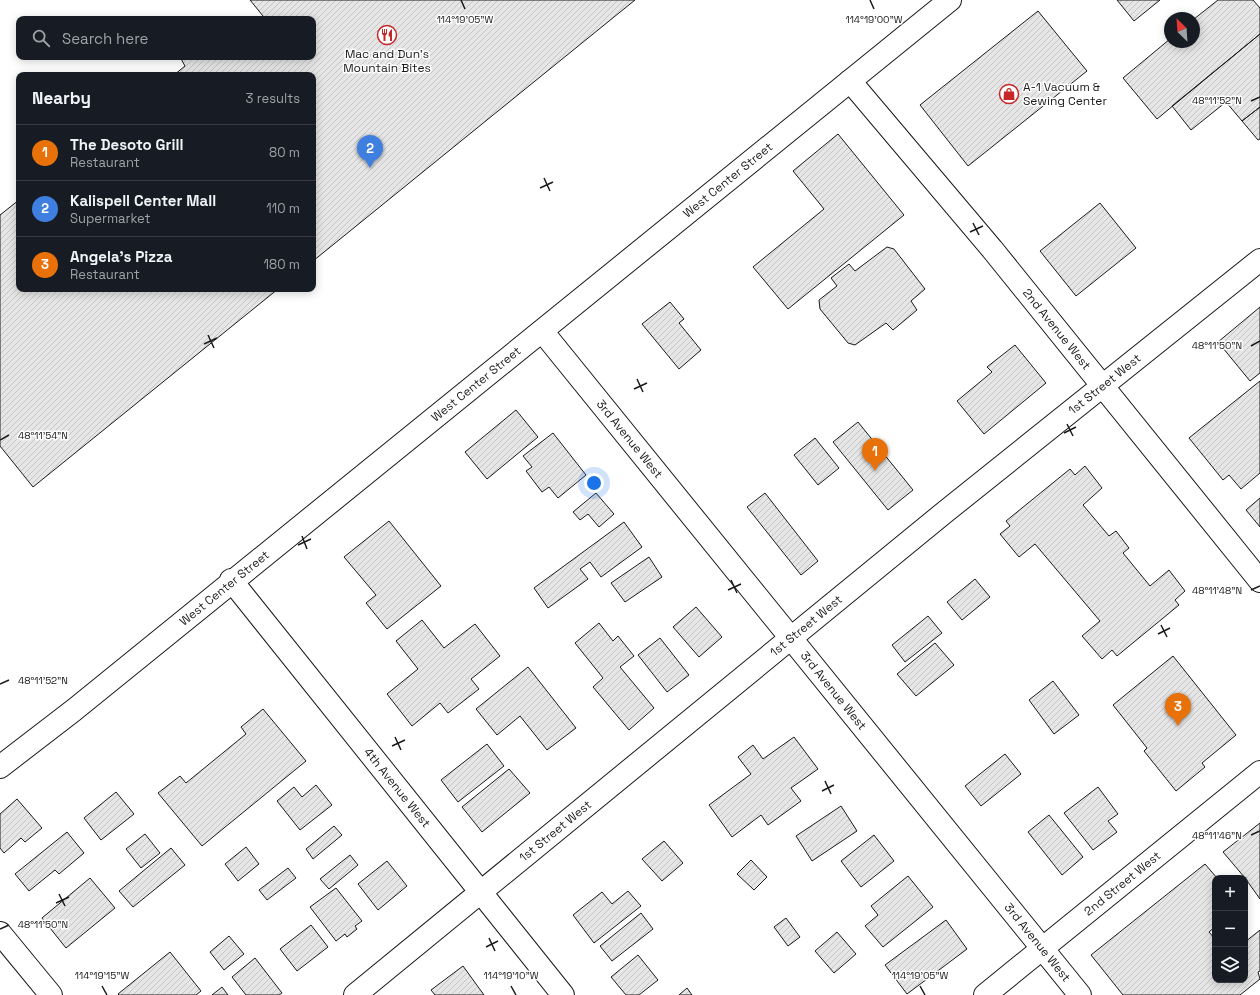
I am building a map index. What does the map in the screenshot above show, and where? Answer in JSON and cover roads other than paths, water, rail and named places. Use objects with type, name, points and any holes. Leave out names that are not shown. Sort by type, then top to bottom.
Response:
[{"type":"street","name":"West Center Street","points":[[0,767],[74,710],[231,580],[542,331],[950,0]]},
{"type":"street","name":"2nd Avenue West","points":[[850,81],[987,243],[1260,581]]},
{"type":"street","name":"1st Street West","points":[[355,995],[791,638],[1260,260]]},
{"type":"street","name":"3rd Avenue West","points":[[542,331],[1080,995]]},
{"type":"street","name":"4th Avenue West","points":[[231,580],[563,995]]},
{"type":"street","name":"2nd Street West","points":[[985,995],[1260,772]]},
{"type":"street","points":[[0,933],[51,995]]},
{"type":"place","name":"Mac and Dun's Mountain Bites","points":[[387,35]]},
{"type":"place","name":"A-1 Vacuum & Sewing Center","points":[[1009,94]]},
{"type":"place","name":"Kalispell Center Mall","points":[[370,168]]},
{"type":"place","name":"The Desoto Grill","points":[[875,471]]},
{"type":"place","name":"Angela's Pizza","points":[[1178,726]]}]
